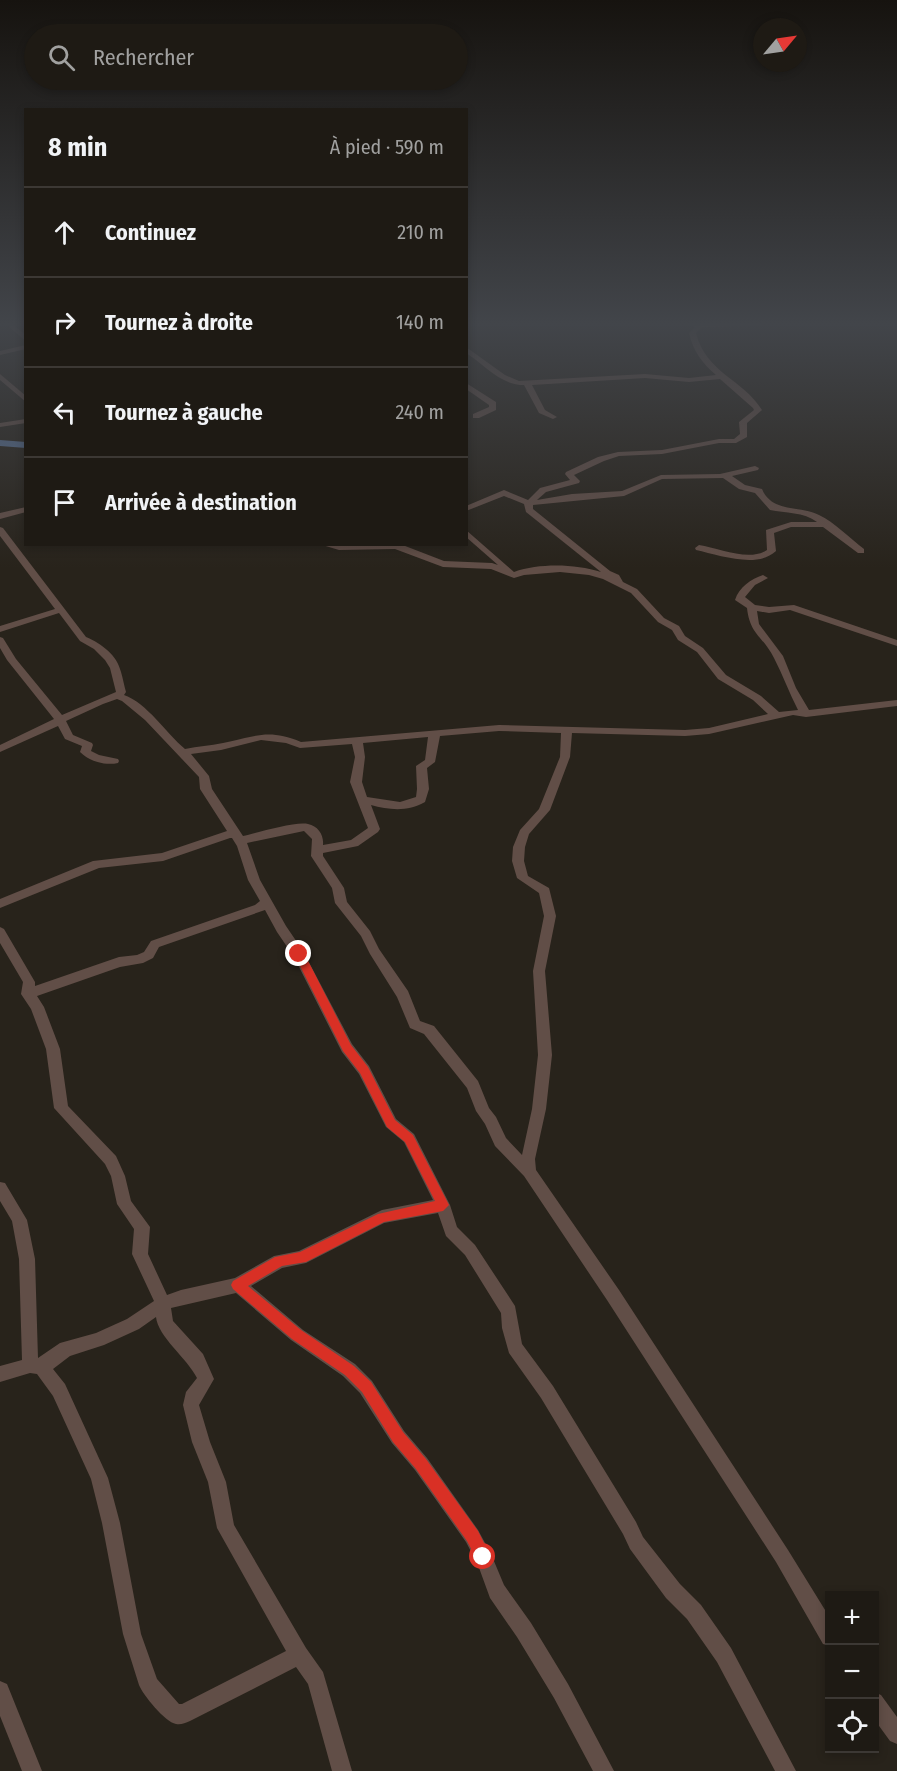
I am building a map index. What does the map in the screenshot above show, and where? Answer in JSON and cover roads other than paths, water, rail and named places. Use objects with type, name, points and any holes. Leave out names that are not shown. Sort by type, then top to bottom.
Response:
[{"type":"street","points":[[476,416],[493,408],[493,404]]},
{"type":"street","points":[[538,404],[542,411],[553,417]]},
{"type":"street","points":[[619,583],[616,577],[606,573],[529,510],[529,503],[543,490],[576,481],[569,474],[601,459],[631,452],[662,452],[719,441],[736,441],[744,435],[743,422],[758,410],[755,404]]},
{"type":"street","points":[[0,425],[24,421]]},
{"type":"street","points":[[468,508],[504,493],[529,503],[624,493],[661,477],[725,475],[755,468]]},
{"type":"street","points":[[725,475],[742,487],[759,490],[760,495],[773,508],[801,512],[825,524],[861,551]]},
{"type":"street","points":[[0,516],[24,510]]},
{"type":"street","points":[[699,548],[753,558],[768,556],[772,551],[769,532],[774,529],[792,523],[812,526],[825,524]]},
{"type":"street","points":[[0,531],[82,639],[99,646],[115,667],[116,682],[121,692],[117,696],[99,702],[0,749]]},
{"type":"street","points":[[468,534],[514,574]]},
{"type":"street","points":[[338,546],[396,546],[443,564],[492,566],[514,574],[582,571],[619,583],[634,591],[662,620],[676,628],[681,638],[700,650],[723,677],[757,698],[778,716]]},
{"type":"street","points":[[763,578],[752,583],[740,600],[753,607],[769,610],[791,607],[897,643]]},
{"type":"street","points":[[753,607],[754,624],[778,657],[791,688],[806,714]]},
{"type":"street","points":[[0,629],[60,610]]},
{"type":"street","points":[[0,640],[12,660],[61,721],[69,737],[88,746],[86,752],[96,758],[114,761]]},
{"type":"street","points":[[117,696],[126,699],[149,718],[204,776],[210,796],[238,838],[254,880],[266,903],[281,930],[299,954],[347,1048],[364,1070],[391,1123],[409,1138],[443,1205],[451,1231],[470,1250],[508,1311],[515,1347],[547,1392],[630,1528],[636,1543],[672,1591],[691,1608],[724,1655],[786,1771]]},
{"type":"street","points":[[182,753],[202,748],[221,747],[261,737],[288,740],[300,745],[499,728],[685,733],[709,731],[793,712],[806,714],[897,704]]},
{"type":"street","points":[[529,1172],[528,1159],[539,1109],[545,1055],[539,971],[550,916],[545,891],[523,878],[520,873],[519,847],[524,833],[544,810],[565,757],[567,730]]},
{"type":"street","points":[[361,799],[376,803],[408,804],[421,799],[423,789],[421,766],[429,762],[434,737],[437,733]]},
{"type":"street","points":[[0,743],[17,741]]},
{"type":"street","points":[[317,850],[354,843],[374,829],[356,782],[360,758],[357,741]]},
{"type":"street","points":[[0,904],[98,864],[163,857],[229,834],[238,838],[306,827],[315,833],[318,839],[317,856],[338,888],[341,903],[366,934],[374,951],[403,995],[416,1024],[429,1030],[473,1085],[483,1111],[491,1121],[500,1142],[529,1172],[613,1295],[782,1556],[825,1629]]},
{"type":"street","points":[[28,994],[119,962],[138,960],[149,955],[155,944],[259,908],[266,903]]},
{"type":"street","points":[[0,932],[29,982],[28,994],[37,1006],[54,1049],[61,1108],[111,1160],[118,1176],[124,1204],[142,1227],[140,1254],[163,1304],[165,1324],[197,1360],[206,1378],[192,1398],[190,1405],[201,1442],[217,1482],[226,1528],[299,1655],[316,1679],[342,1771]]},
{"type":"street","points":[[0,1188],[19,1221],[27,1259],[36,1366],[59,1390],[99,1478],[111,1522],[132,1634],[149,1685],[175,1714],[183,1714],[299,1655]]},
{"type":"street","points":[[0,1374],[36,1366],[66,1349],[98,1340],[133,1324],[163,1304],[193,1294],[218,1291],[238,1285],[279,1261],[301,1258],[382,1217],[443,1205]]},
{"type":"street","points":[[238,1285],[305,1341],[349,1371],[366,1387],[398,1437],[421,1464],[472,1536],[485,1560],[497,1591],[548,1671],[604,1771]]},
{"type":"street","points":[[0,1691],[32,1771]]},
{"type":"street","points":[[879,1709],[897,1734]]},
{"type":"waterway","points":[[0,443],[24,445]]}]
